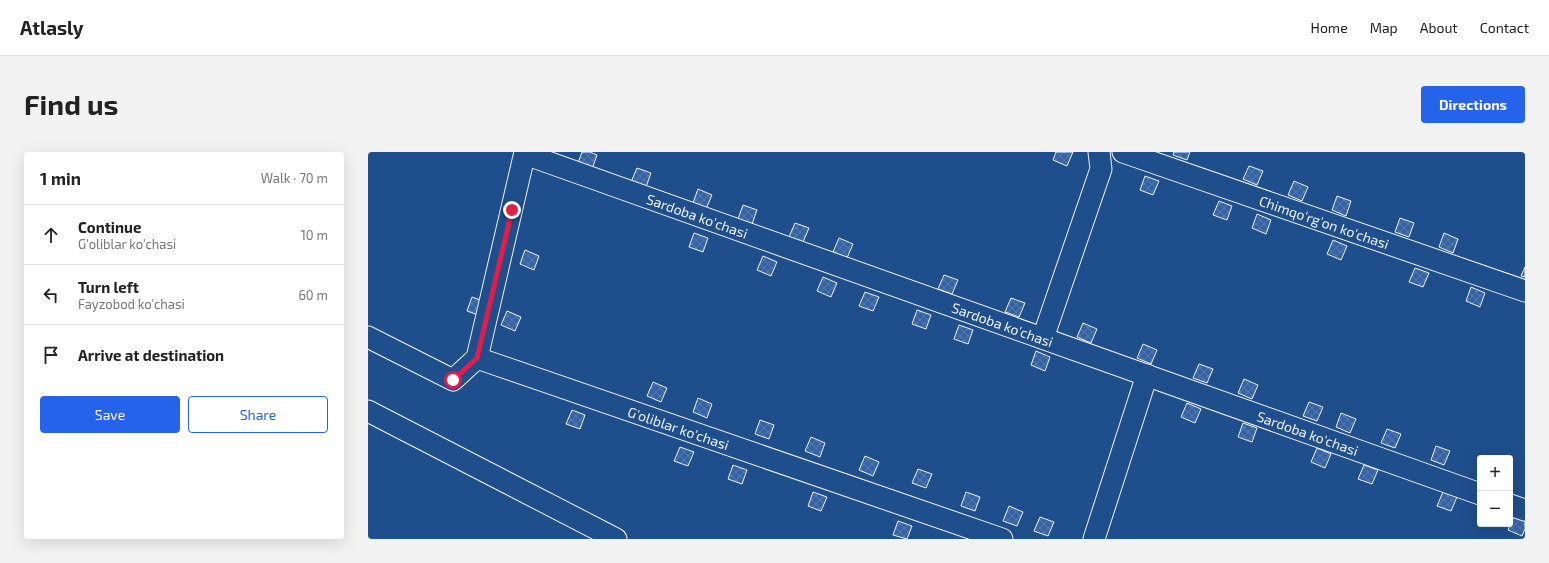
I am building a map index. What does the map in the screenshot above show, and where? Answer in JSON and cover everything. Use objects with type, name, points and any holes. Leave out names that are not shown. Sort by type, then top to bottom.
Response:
[{"type":"street","points":[[1043,338],[1101,168],[1098,152]]},
{"type":"street","name":"Chimqo'rg'on ko'chasi","points":[[1123,152],[1525,290]]},
{"type":"street","points":[[368,337],[453,380],[477,358],[525,153]]},
{"type":"street","name":"Sardoba ko'chasi","points":[[525,153],[1477,493]]},
{"type":"street","name":"G'oliblar ko'chasi","points":[[477,358],[1002,539]]},
{"type":"street","points":[[1094,539],[1147,375]]},
{"type":"street","points":[[368,411],[616,539]]},
{"type":"street","points":[[1513,505],[1525,510]]},
{"type":"building","points":[[582,152],[590,152],[597,155],[592,169],[578,163]]},
{"type":"building","points":[[1056,152],[1073,152],[1067,166],[1053,160]]},
{"type":"building","points":[[1174,152],[1190,152],[1187,160],[1173,155]]},
{"type":"building","points":[[1249,166],[1263,171],[1257,185],[1243,179]]},
{"type":"building","points":[[637,168],[651,173],[646,187],[631,182]]},
{"type":"building","points":[[1145,176],[1159,181],[1153,195],[1140,190]]},
{"type":"building","points":[[1294,181],[1308,187],[1302,201],[1288,195]]},
{"type":"building","points":[[698,189],[712,195],[706,209],[693,203]]},
{"type":"building","points":[[1337,196],[1351,201],[1346,216],[1332,210]]},
{"type":"building","points":[[1219,201],[1232,206],[1227,220],[1213,215]]},
{"type":"building","points":[[743,205],[757,210],[752,224],[738,219]]},
{"type":"building","points":[[1257,214],[1271,220],[1266,234],[1252,228]]},
{"type":"building","points":[[1400,218],[1414,223],[1409,237],[1395,232]]},
{"type":"building","points":[[795,223],[809,228],[803,242],[789,237]]},
{"type":"building","points":[[694,233],[708,238],[703,252],[689,247]]},
{"type":"building","points":[[1444,233],[1458,239],[1453,253],[1439,247]]},
{"type":"building","points":[[839,238],[853,244],[847,258],[833,252]]},
{"type":"building","points":[[1333,240],[1347,246],[1341,260],[1327,254]]},
{"type":"building","points":[[525,250],[539,256],[534,270],[520,264]]},
{"type":"building","points":[[763,256],[777,262],[771,276],[757,270]]},
{"type":"building","points":[[1525,267],[1525,277],[1521,276]]},
{"type":"building","points":[[1415,268],[1429,273],[1423,287],[1409,282]]},
{"type":"building","points":[[944,275],[958,280],[952,294],[938,289]]},
{"type":"building","points":[[823,277],[837,283],[831,297],[817,291]]},
{"type":"building","points":[[1471,287],[1485,293],[1480,307],[1466,301]]},
{"type":"building","points":[[865,292],[879,297],[873,311],[859,306]]},
{"type":"building","points":[[472,297],[486,302],[481,316],[467,311]]},
{"type":"building","points":[[1011,298],[1025,303],[1019,317],[1005,312]]},
{"type":"building","points":[[917,310],[931,315],[926,329],[912,324]]},
{"type":"building","points":[[507,311],[521,317],[515,331],[501,325]]},
{"type":"building","points":[[1083,323],[1097,329],[1091,343],[1077,337]]},
{"type":"building","points":[[959,325],[973,330],[968,344],[954,339]]},
{"type":"building","points":[[1143,344],[1157,350],[1151,364],[1137,358]]},
{"type":"building","points":[[1036,351],[1050,357],[1045,371],[1031,365]]},
{"type":"building","points":[[1199,364],[1213,369],[1207,383],[1193,378]]},
{"type":"building","points":[[1244,379],[1258,385],[1252,399],[1238,393]]},
{"type":"building","points":[[653,382],[667,388],[661,402],[647,396]]},
{"type":"building","points":[[698,398],[712,404],[707,418],[693,412]]},
{"type":"building","points":[[1309,402],[1323,407],[1317,421],[1303,416]]},
{"type":"building","points":[[1187,403],[1201,409],[1195,423],[1181,417]]},
{"type":"building","points":[[572,410],[585,415],[580,429],[566,424]]},
{"type":"building","points":[[1341,413],[1356,419],[1350,433],[1336,427]]},
{"type":"building","points":[[760,420],[774,425],[769,439],[755,434]]},
{"type":"building","points":[[1243,423],[1257,428],[1252,442],[1238,437]]},
{"type":"building","points":[[1387,429],[1401,434],[1395,448],[1381,443]]},
{"type":"building","points":[[811,437],[825,443],[820,457],[805,451]]},
{"type":"building","points":[[1436,446],[1450,451],[1444,465],[1431,460]]},
{"type":"building","points":[[680,447],[694,452],[688,466],[674,461]]},
{"type":"building","points":[[1317,448],[1331,454],[1325,468],[1311,462]]},
{"type":"building","points":[[865,456],[879,462],[873,476],[859,470]]},
{"type":"building","points":[[733,465],[747,470],[742,484],[728,479]]},
{"type":"building","points":[[1364,465],[1378,470],[1372,484],[1358,479]]},
{"type":"building","points":[[918,469],[932,474],[926,488],[912,483]]},
{"type":"building","points":[[813,492],[827,497],[821,511],[808,506]]},
{"type":"building","points":[[966,492],[980,497],[975,511],[961,506]]},
{"type":"building","points":[[1443,492],[1457,497],[1451,511],[1437,506]]},
{"type":"building","points":[[1009,506],[1023,512],[1017,526],[1003,521]]},
{"type":"building","points":[[1514,516],[1525,521],[1525,529],[1522,536],[1508,530],[1509,527],[1513,527]]},
{"type":"building","points":[[1040,517],[1054,522],[1048,536],[1034,531]]},
{"type":"building","points":[[898,521],[912,526],[907,539],[893,535]]},
{"type":"route","points":[[453,380],[477,358],[512,210]]}]
